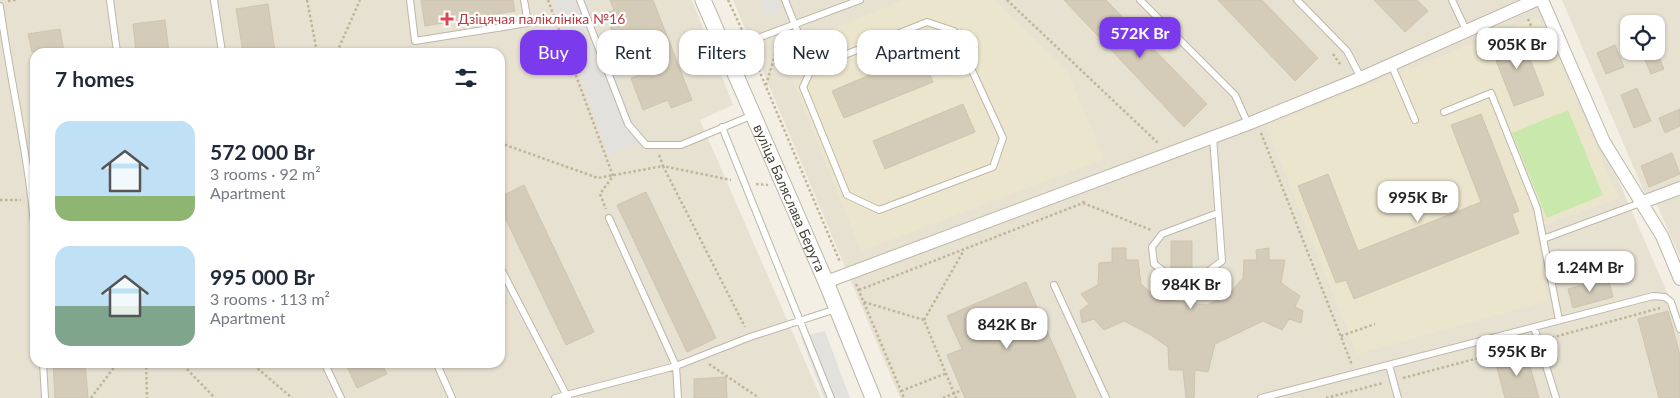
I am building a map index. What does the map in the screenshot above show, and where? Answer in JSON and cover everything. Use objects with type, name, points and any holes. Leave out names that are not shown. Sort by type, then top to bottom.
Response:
[{"type":"street","name":"вуліца Баляслава Берута","points":[[704,0],[717,30]]},
{"type":"street","points":[[826,282],[1169,154],[1253,125],[1536,0]]},
{"type":"street","points":[[1542,0],[1604,142],[1624,177],[1643,202],[1662,236],[1680,279]]},
{"type":"street","name":"вуліца Баляслава Берута","points":[[736,75],[826,282],[873,398]]},
{"type":"street","points":[[1643,202],[1680,188]]},
{"type":"lane","points":[[110,0],[116,48]]},
{"type":"lane","points":[[214,0],[221,48]]},
{"type":"lane","points":[[410,0],[415,41],[528,24],[524,0]]},
{"type":"lane","points":[[580,0],[628,124],[646,145],[681,145],[753,115]]},
{"type":"lane","points":[[785,0],[796,30]]},
{"type":"lane","points":[[764,35],[860,0]]},
{"type":"lane","points":[[1140,0],[1235,95],[1253,125]]},
{"type":"lane","points":[[1297,0],[1347,51],[1357,79]]},
{"type":"lane","points":[[1452,0],[1466,30]]},
{"type":"lane","points":[[0,6],[14,99],[30,184]]},
{"type":"lane","points":[[927,22],[954,31],[1003,138],[993,167],[879,210],[847,194],[803,87],[812,68],[927,22]]},
{"type":"lane","points":[[1391,64],[1415,120]]},
{"type":"lane","points":[[1444,112],[1491,93],[1537,208],[1559,320]]},
{"type":"lane","points":[[722,127],[832,398]]},
{"type":"lane","points":[[1213,138],[1222,261],[1206,274],[1174,278],[1154,264],[1152,247],[1162,234],[1218,213]]},
{"type":"lane","points":[[1543,239],[1643,202]]},
{"type":"lane","points":[[609,218],[676,366],[678,398]]},
{"type":"lane","points":[[505,277],[568,397]]},
{"type":"lane","points":[[1054,285],[1106,398]]},
{"type":"lane","points":[[1260,398],[1653,296],[1665,296],[1672,305],[1680,329]]},
{"type":"lane","points":[[555,398],[568,397],[676,366],[750,337],[801,322],[836,309]]},
{"type":"lane","points":[[1534,327],[1556,398]]},
{"type":"lane","points":[[1389,365],[1398,398]]},
{"type":"lane","points":[[43,368],[45,398]]},
{"type":"lane","points":[[327,368],[341,398]]},
{"type":"lane","points":[[439,368],[452,398]]},
{"type":"path","points":[[307,0],[316,48]]},
{"type":"path","points":[[339,48],[360,0]]},
{"type":"path","points":[[548,0],[613,176]]},
{"type":"path","points":[[728,0],[742,30]]},
{"type":"path","points":[[1007,0],[1114,104],[1169,154]]},
{"type":"path","points":[[1528,17],[1539,44]]},
{"type":"path","points":[[765,86],[775,55],[794,24]]},
{"type":"path","points":[[1332,53],[1357,79]]},
{"type":"path","points":[[760,75],[839,262],[852,273],[904,398]]},
{"type":"path","points":[[1253,125],[1353,366]]},
{"type":"path","points":[[505,145],[598,178],[663,166],[744,183],[772,186]]},
{"type":"path","points":[[656,145],[663,166],[750,337]]},
{"type":"path","points":[[609,218],[600,194],[613,176]]},
{"type":"path","points":[[1082,203],[1089,184]]},
{"type":"path","points":[[0,200],[30,200]]},
{"type":"path","points":[[859,290],[1082,203],[1162,234]]},
{"type":"path","points":[[924,320],[965,249]]},
{"type":"path","points":[[864,302],[924,320],[956,398]]},
{"type":"path","points":[[1326,398],[1340,396],[1672,305]]},
{"type":"path","points":[[1341,336],[1375,324]]},
{"type":"path","points":[[699,358],[759,398]]},
{"type":"path","points":[[90,398],[113,368]]},
{"type":"path","points":[[146,368],[147,398]]},
{"type":"path","points":[[186,368],[215,398]]},
{"type":"path","points":[[257,368],[292,398]]},
{"type":"path","points":[[901,391],[947,373]]},
{"type":"path","points":[[943,398],[962,390]]},
{"type":"shaded area","points":[[0,0],[692,0],[704,30],[679,30],[679,75],[721,75],[733,105],[700,120],[821,398],[0,398]]},
{"type":"shaded area","points":[[552,0],[587,0],[598,30],[597,75],[615,75],[640,142],[609,154],[580,75],[587,75],[587,30],[563,30]]},
{"type":"shaded area","points":[[733,0],[1540,0],[1680,322],[1680,398],[900,398],[764,74],[764,30],[746,30]]},
{"type":"shaded area","points":[[760,0],[778,0],[782,9],[767,16]]},
{"type":"shaded area","points":[[904,0],[995,0],[1067,71],[1104,159],[861,251],[790,75],[847,75],[847,30],[830,30]]},
{"type":"shaded area","points":[[1562,0],[1680,0],[1680,257],[1657,205],[1645,194]]},
{"type":"shaded area","points":[[1539,17],[1619,198],[1535,228],[1548,301],[1357,354],[1266,126]]},
{"type":"shaded area","points":[[825,331],[850,398],[824,398],[801,337]]},
{"type":"green space","points":[[1568,110],[1603,195],[1547,218],[1512,133]]},
{"type":"building","name":"Дзіцячая паліклініка №16","points":[[421,0],[513,0],[515,11],[425,26]]},
{"type":"building","points":[[610,0],[653,0],[665,30],[612,30],[605,14],[614,10]]},
{"type":"building","points":[[1064,0],[1106,0],[1207,104],[1184,127]]},
{"type":"building","points":[[1218,0],[1262,0],[1318,58],[1295,81]]},
{"type":"building","points":[[1374,0],[1417,0],[1428,11],[1405,32]]},
{"type":"building","points":[[268,4],[274,48],[242,48],[236,9]]},
{"type":"building","points":[[165,20],[168,48],[136,48],[133,24]]},
{"type":"building","points":[[60,29],[63,48],[31,48],[28,34]]},
{"type":"building","points":[[1520,33],[1544,95],[1514,106],[1490,45]]},
{"type":"building","points":[[669,41],[679,67],[679,75],[682,75],[692,100],[671,108],[668,100],[643,110],[631,78],[640,75],[669,75]]},
{"type":"building","points":[[1615,45],[1624,67],[1606,74],[1597,53]]},
{"type":"building","points":[[1645,60],[1660,60],[1664,69],[1651,74]]},
{"type":"building","points":[[869,75],[930,75],[933,82],[844,118],[832,91]]},
{"type":"building","points":[[1637,88],[1651,121],[1634,128],[1621,95]]},
{"type":"building","points":[[963,104],[975,132],[885,169],[873,141]]},
{"type":"building","points":[[1680,109],[1680,126],[1665,133],[1659,118]]},
{"type":"building","points":[[1481,114],[1519,211],[1512,214],[1519,233],[1354,299],[1346,280],[1336,283],[1298,186],[1328,174],[1358,251],[1481,202],[1451,125]]},
{"type":"building","points":[[1672,153],[1680,174],[1649,187],[1641,166]]},
{"type":"building","points":[[524,185],[594,332],[566,345],[505,217],[505,194]]},
{"type":"building","points":[[646,192],[716,338],[687,352],[617,205]]},
{"type":"building","points":[[1171,241],[1192,241],[1192,270],[1171,270]]},
{"type":"building","points":[[1112,248],[1126,248],[1126,260],[1138,260],[1141,284],[1158,299],[1207,305],[1228,295],[1243,278],[1244,260],[1257,260],[1256,250],[1269,248],[1269,260],[1285,260],[1281,283],[1300,296],[1295,307],[1303,311],[1301,323],[1289,319],[1282,330],[1263,321],[1215,344],[1208,372],[1195,370],[1194,398],[1186,398],[1183,370],[1169,370],[1168,347],[1149,334],[1124,321],[1104,330],[1094,319],[1082,323],[1080,311],[1089,304],[1081,294],[1098,285],[1099,263],[1112,262]]},
{"type":"building","points":[[1608,278],[1613,297],[1573,308],[1568,289]]},
{"type":"building","points":[[1026,282],[1076,398],[965,398],[947,355],[962,349],[947,316]]},
{"type":"building","points":[[1668,311],[1680,355],[1680,398],[1659,398],[1638,319]]},
{"type":"building","points":[[1526,352],[1539,398],[1505,398],[1495,360]]},
{"type":"building","points":[[53,368],[86,368],[88,398],[55,398]]},
{"type":"building","points":[[348,368],[384,368],[387,374],[357,388]]},
{"type":"building","points":[[726,377],[727,398],[694,398],[694,379]]},
{"type":"place","name":"Дзіцячая паліклініка №16","points":[[447,19]]}]
